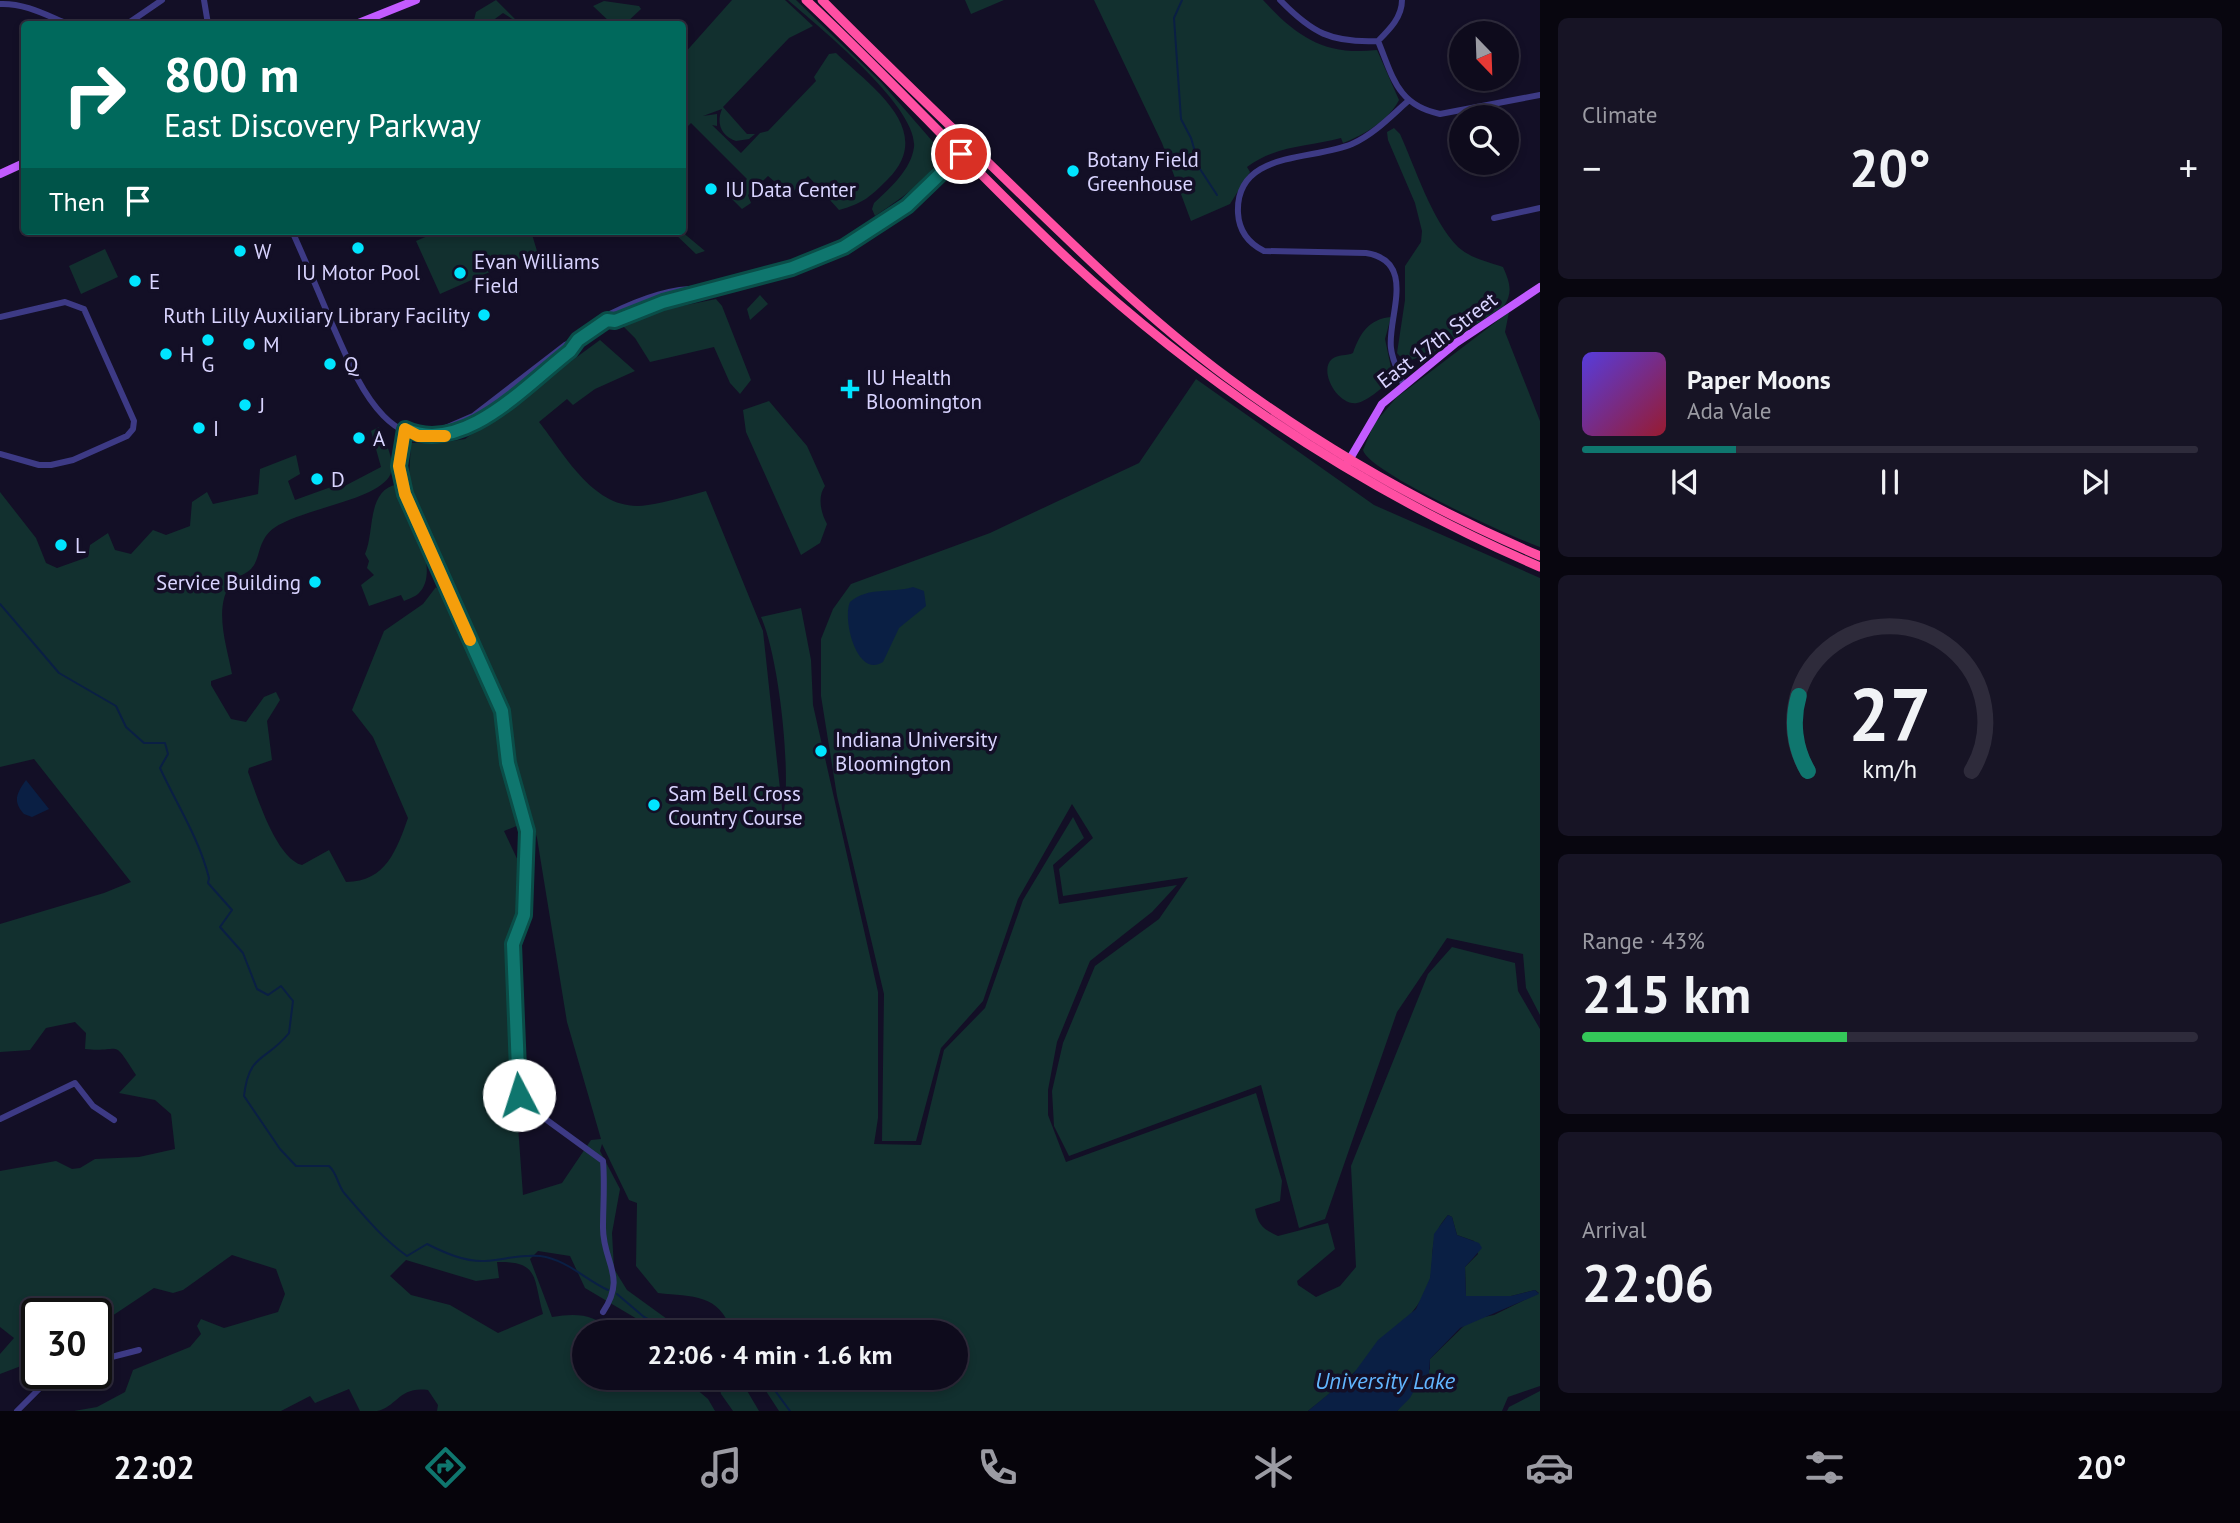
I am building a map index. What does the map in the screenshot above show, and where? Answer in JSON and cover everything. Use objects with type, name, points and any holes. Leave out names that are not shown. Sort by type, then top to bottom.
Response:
[{"type":"highway","points":[[806,0],[1069,259],[1171,346],[1269,419],[1348,463],[1449,525],[1540,567]]},
{"type":"highway","points":[[822,0],[1100,271],[1166,329],[1245,391],[1348,463],[1540,556]]},
{"type":"main road","points":[[363,21],[415,0]]},
{"type":"main road","points":[[0,174],[21,164]]},
{"type":"main road","name":"East 17th Street","points":[[1348,463],[1375,411],[1403,384],[1465,337],[1540,287]]},
{"type":"street","points":[[131,21],[162,0]]},
{"type":"street","points":[[204,0],[208,21]]},
{"type":"street","points":[[1280,0],[1306,27],[1328,37],[1353,42],[1378,41],[1393,26],[1402,9],[1402,0]]},
{"type":"street","points":[[0,4],[15,4],[61,21]]},
{"type":"street","points":[[1378,41],[1396,84],[1408,102],[1425,111],[1440,114],[1540,95]]},
{"type":"street","points":[[1403,384],[1391,348],[1397,301],[1395,278],[1385,261],[1376,254],[1366,253],[1264,251],[1253,246],[1240,227],[1239,195],[1255,173],[1274,161],[1349,145],[1379,128],[1408,102]]},
{"type":"street","points":[[294,235],[361,390],[383,417],[406,430],[443,429],[473,416],[565,345],[578,340],[607,320],[610,314],[647,298],[697,288],[709,289],[792,268],[844,247],[907,206],[970,145]]},
{"type":"street","points":[[1494,218],[1540,208]]},
{"type":"street","points":[[0,317],[65,302],[84,309],[134,421],[133,429],[127,436],[73,460],[39,465],[0,454]]},
{"type":"street","points":[[406,430],[399,466],[405,494],[502,711],[508,763],[527,831],[524,915],[513,944],[519,1095],[529,1107],[603,1161],[603,1230],[614,1269],[615,1286],[603,1312]]},
{"type":"street","points":[[0,1119],[75,1083],[93,1106],[114,1120]]},
{"type":"street","points":[[112,1357],[139,1350]]},
{"type":"street","points":[[17,1411],[39,1389]]},
{"type":"green space","points":[[496,0],[517,21],[503,13],[492,21],[474,21],[476,12]]},
{"type":"green space","points":[[732,0],[785,0],[813,26],[789,38],[723,107],[747,134],[755,134],[749,139],[736,141],[727,136],[721,128],[722,109],[703,116],[717,114],[717,126],[712,125],[741,153],[760,133],[768,131],[816,81],[814,77],[829,54],[836,53],[880,94],[893,110],[902,126],[905,143],[901,161],[888,179],[866,199],[839,210],[808,176],[790,195],[768,176],[748,195],[751,203],[742,209],[731,198],[747,179],[691,123],[686,128],[686,52]]},
{"type":"green space","points":[[788,0],[796,0],[881,82],[940,150],[938,159],[925,178],[875,216],[872,209],[874,203],[899,178],[909,163],[914,147],[911,130],[884,90],[843,48]]},
{"type":"green space","points":[[965,0],[1004,0],[971,14]]},
{"type":"green space","points":[[1094,0],[1263,0],[1300,34],[1313,41],[1342,50],[1377,50],[1399,100],[1382,120],[1351,140],[1343,143],[1341,138],[1292,148],[1258,160],[1247,167],[1250,172],[1230,204],[1191,221],[1162,143]]},
{"type":"green space","points":[[604,1],[639,6],[641,9],[628,21],[609,21],[593,6]]},
{"type":"green space","points":[[1394,128],[1400,134],[1432,209],[1449,236],[1468,254],[1503,267],[1510,287],[1504,306],[1434,352],[1405,362],[1397,353],[1405,300],[1405,266],[1421,242],[1422,231],[1415,203],[1388,140],[1387,132]]},
{"type":"green space","name":"Evan Williams Field","points":[[430,235],[532,235],[537,251],[440,294],[416,241]]},
{"type":"green space","points":[[676,235],[686,235],[705,251],[696,254]]},
{"type":"green space","points":[[105,249],[118,277],[81,294],[69,266]]},
{"type":"green space","points":[[760,295],[768,304],[750,320],[747,309]]},
{"type":"green space","points":[[716,299],[722,306],[751,380],[740,394],[730,383],[714,347],[650,362],[635,338],[623,326],[667,309]]},
{"type":"green space","points":[[1509,312],[1505,332],[1540,421],[1540,547],[1473,518],[1414,488],[1371,460],[1363,450],[1374,424],[1396,398]]},
{"type":"green space","points":[[1391,317],[1385,339],[1393,377],[1361,402],[1343,399],[1332,387],[1327,371],[1328,364],[1334,357],[1353,353],[1362,333],[1371,324]]},
{"type":"green space","points":[[600,340],[635,371],[595,389],[573,405],[567,399],[539,422],[584,480],[613,501],[629,505],[648,505],[706,491],[763,631],[783,817],[786,774],[782,716],[773,659],[761,617],[801,608],[811,660],[813,705],[878,992],[878,1118],[874,1144],[921,1145],[944,1050],[985,1008],[1023,900],[1073,817],[1084,838],[1053,865],[1059,904],[1177,885],[1152,912],[1090,961],[1057,1042],[1048,1090],[1048,1115],[1066,1162],[1256,1093],[1282,1181],[1280,1201],[1255,1209],[1256,1214],[1262,1226],[1278,1236],[1328,1223],[1335,1249],[1297,1281],[1298,1285],[1316,1297],[1340,1286],[1356,1267],[1351,1166],[1428,974],[1452,947],[1515,963],[1518,991],[1540,1029],[1540,1386],[1508,1397],[1502,1411],[1397,1411],[1430,1369],[1430,1359],[1470,1320],[1494,1315],[1539,1293],[1535,1290],[1511,1296],[1466,1296],[1465,1267],[1478,1254],[1474,1241],[1457,1235],[1452,1217],[1448,1215],[1436,1235],[1430,1281],[1417,1305],[1373,1355],[1308,1411],[779,1411],[765,1390],[968,1390],[968,1320],[727,1320],[720,1310],[703,1299],[658,1293],[636,1266],[637,1203],[629,1200],[602,1144],[600,1151],[620,1189],[612,1233],[614,1269],[627,1290],[668,1320],[639,1320],[585,1288],[570,1256],[538,1251],[530,1259],[552,1317],[585,1316],[596,1320],[572,1320],[572,1390],[697,1390],[708,1399],[715,1411],[437,1411],[438,1405],[428,1390],[418,1390],[404,1394],[384,1409],[360,1411],[349,1389],[315,1403],[310,1396],[281,1411],[74,1411],[97,1407],[125,1392],[133,1370],[190,1347],[201,1334],[197,1326],[201,1319],[224,1328],[278,1312],[285,1294],[276,1269],[232,1255],[183,1290],[173,1293],[154,1288],[112,1316],[112,1298],[21,1298],[21,1366],[0,1374],[0,1354],[14,1338],[0,1327],[0,1171],[56,1161],[72,1169],[80,1168],[95,1159],[139,1157],[175,1149],[171,1114],[155,1100],[119,1093],[136,1075],[119,1051],[85,1049],[86,1033],[75,1022],[46,1028],[30,1050],[0,1052],[0,924],[104,893],[131,882],[34,759],[0,767],[0,492],[36,538],[46,563],[57,568],[88,557],[90,545],[108,533],[115,550],[131,554],[153,530],[166,535],[190,526],[192,502],[207,492],[213,504],[258,494],[260,469],[296,455],[300,474],[288,481],[295,500],[331,487],[337,490],[381,467],[371,431],[379,427],[391,458],[389,477],[381,485],[353,499],[301,515],[274,528],[265,538],[251,569],[233,581],[223,602],[222,614],[232,674],[211,681],[211,685],[231,719],[246,722],[264,697],[276,692],[280,700],[267,721],[272,760],[249,768],[248,772],[262,810],[276,839],[293,860],[302,865],[329,850],[346,882],[360,881],[380,870],[388,862],[408,818],[373,737],[352,710],[384,631],[423,604],[436,587],[496,709],[502,760],[519,825],[504,831],[520,865],[518,921],[505,946],[523,1195],[562,1183],[591,1140],[601,1139],[567,1022],[537,838],[516,771],[511,726],[414,511],[409,477],[411,443],[440,443],[465,439]],"holes":[[[406,1260],[476,1281],[499,1278],[497,1262],[511,1262],[528,1269],[535,1281],[543,1314],[498,1333],[450,1305],[411,1295],[390,1276]]]},
{"type":"green space","points":[[1196,379],[1374,505],[1540,578],[1540,1015],[1526,988],[1523,954],[1447,938],[1397,1012],[1325,1219],[1299,1228],[1261,1085],[1069,1156],[1054,1126],[1052,1091],[1063,1043],[1095,966],[1159,919],[1188,877],[1063,896],[1059,869],[1093,838],[1072,804],[1018,899],[983,1001],[941,1048],[916,1141],[882,1141],[884,994],[837,796],[821,696],[821,639],[833,609],[851,584],[990,533],[1139,463]]},
{"type":"green space","points":[[769,401],[807,446],[825,486],[821,505],[827,524],[820,543],[801,555],[746,432],[743,410]]},
{"type":"green space","points":[[398,484],[421,539],[427,570],[425,583],[419,593],[404,601],[401,595],[369,606],[361,585],[374,575],[367,568],[369,561],[365,554],[373,513],[381,494]]},
{"type":"green space","points":[[720,1390],[747,1390],[759,1411],[733,1411]]},
{"type":"green space","points":[[1540,1391],[1540,1411],[1507,1411],[1509,1407]]},
{"type":"water","points":[[913,587],[924,591],[926,606],[899,628],[883,662],[874,665],[866,662],[859,655],[850,633],[850,602],[872,592]]},
{"type":"water","points":[[26,780],[49,809],[32,817],[24,814],[17,801],[18,793]]},
{"type":"water","name":"University Lake","points":[[1448,1215],[1452,1217],[1457,1235],[1479,1243],[1482,1248],[1465,1267],[1466,1296],[1511,1296],[1535,1290],[1539,1294],[1460,1328],[1430,1359],[1429,1374],[1422,1376],[1410,1398],[1397,1411],[1308,1411],[1354,1373],[1378,1340],[1416,1309],[1430,1278],[1434,1234]]},
{"type":"waterway","points":[[1182,0],[1174,18],[1181,119],[1191,138],[1200,169],[1217,195]]},
{"type":"waterway","points":[[0,604],[59,673],[116,706],[126,727],[144,743],[165,743],[168,754],[160,768],[200,849],[209,878],[208,883],[232,910],[220,927],[243,953],[257,989],[268,995],[281,986],[293,1001],[289,1033],[254,1064],[246,1082],[244,1096],[280,1149],[296,1166],[329,1166],[342,1191],[382,1235],[407,1256],[427,1244],[455,1256],[478,1261],[540,1256],[559,1261],[608,1290]]},
{"type":"waterway","points":[[617,1294],[650,1320]]},
{"type":"waterway","points":[[775,1390],[790,1411]]},
{"type":"slow traffic","points":[[445,436],[418,436],[405,429],[406,437],[399,466],[406,496],[461,625],[470,640]]},
{"type":"place","name":"Botany Field Greenhouse","points":[[1073,171]]},
{"type":"place","name":"IU Data Center","points":[[711,189]]},
{"type":"place","name":"IU Motor Pool","points":[[358,248]]},
{"type":"place","name":"W","points":[[240,251]]},
{"type":"place","name":"Evan Williams Field","points":[[460,273]]},
{"type":"place","name":"E","points":[[135,281]]},
{"type":"place","name":"Ruth Lilly Auxiliary Library Facility","points":[[484,315]]},
{"type":"place","name":"G","points":[[208,340]]},
{"type":"place","name":"M","points":[[249,344]]},
{"type":"place","name":"H","points":[[166,354]]},
{"type":"place","name":"Q","points":[[330,364]]},
{"type":"place","name":"IU Health Bloomington","points":[[850,389]]},
{"type":"place","name":"J","points":[[245,405]]},
{"type":"place","name":"I","points":[[199,428]]},
{"type":"place","name":"A","points":[[359,438]]},
{"type":"place","name":"D","points":[[317,479]]},
{"type":"place","name":"L","points":[[61,545]]},
{"type":"place","name":"Service Building","points":[[315,582]]},
{"type":"place","name":"Indiana University Bloomington","points":[[821,751]]},
{"type":"place","name":"Sam Bell Cross Country Course","points":[[654,805]]},
{"type":"route","points":[[519,1095],[516,1079],[513,944],[524,915],[527,831],[508,763],[502,711],[478,652],[461,625],[401,481],[399,466],[406,437],[405,429],[418,436],[432,437],[446,436],[470,427],[607,320],[615,321],[646,307],[792,268],[844,247],[907,206],[961,154]]}]
